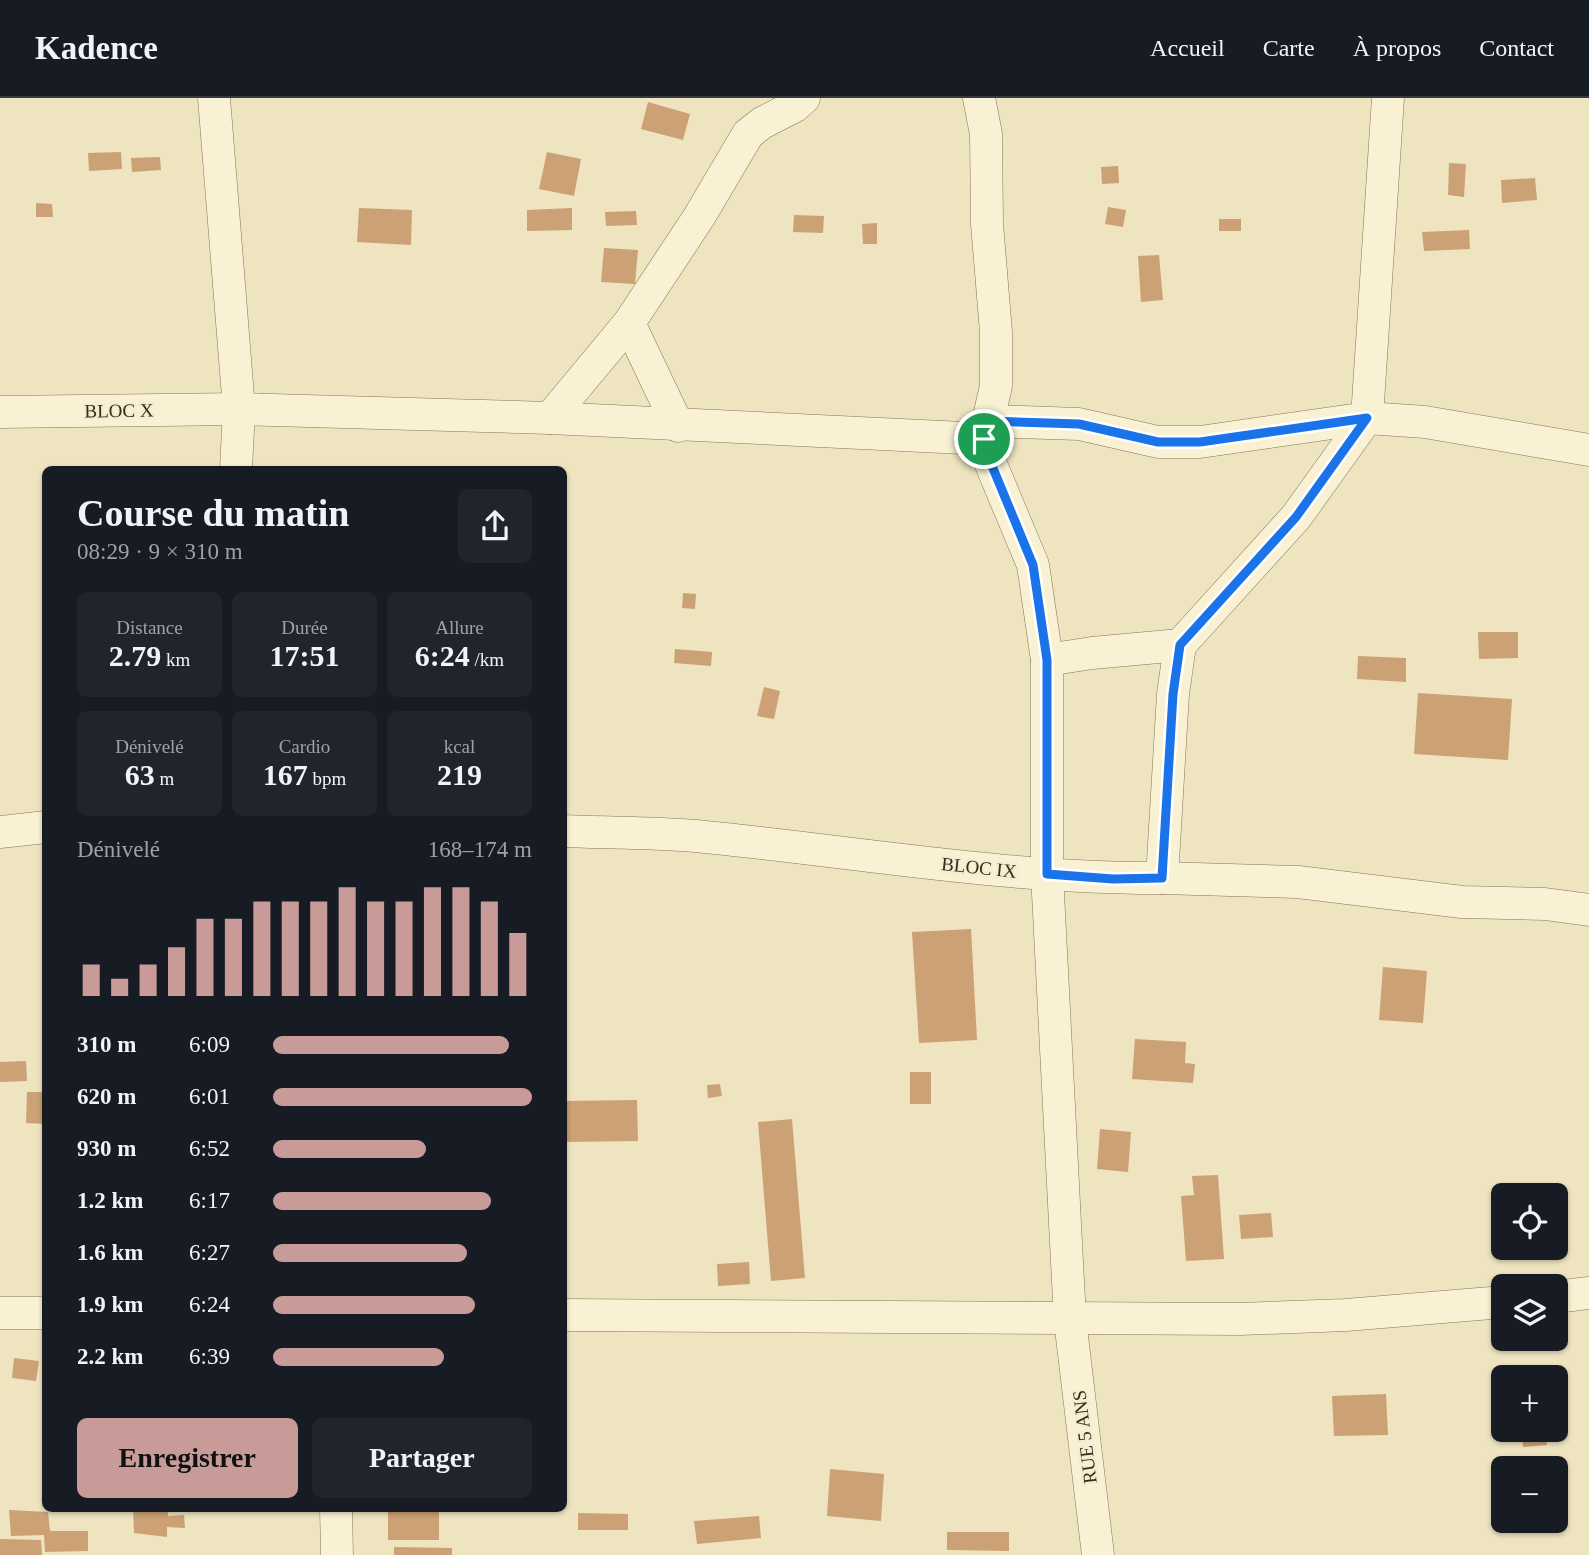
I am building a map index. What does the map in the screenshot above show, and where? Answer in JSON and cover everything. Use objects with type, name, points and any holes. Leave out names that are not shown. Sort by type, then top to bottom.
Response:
[{"type":"street","points":[[214,98],[239,409],[236,466]]},
{"type":"street","points":[[550,418],[629,323],[699,218],[748,134],[754,127],[795,106],[804,98]]},
{"type":"street","points":[[979,98],[986,134],[987,224],[996,332],[996,386],[986,430]]},
{"type":"street","points":[[1162,878],[1173,694],[1180,645],[1296,517],[1367,418],[1388,98]]},
{"type":"street","points":[[629,323],[678,425]]},
{"type":"street","name":"BLOC X","points":[[0,412],[239,409],[550,418],[678,425],[986,430],[1079,424],[1158,442],[1200,442],[1367,418],[1425,422],[1589,450]]},
{"type":"street","name":"RUE 5 ANS","points":[[986,430],[990,461],[1033,565],[1047,660],[1047,874],[1070,1320],[1098,1555]]},
{"type":"street","points":[[1047,660],[1180,645]]},
{"type":"street","points":[[0,832],[42,827]]},
{"type":"street","name":"BLOC IX","points":[[567,831],[694,836],[1047,874],[1113,879],[1298,882],[1462,902],[1545,904],[1589,910]]},
{"type":"street","points":[[1568,1296],[1589,1293]]},
{"type":"street","points":[[567,1315],[1240,1319],[1346,1315],[1491,1304]]},
{"type":"street","points":[[0,1313],[42,1313]]},
{"type":"street","points":[[336,1512],[337,1555]]},
{"type":"building","points":[[648,102],[690,114],[683,140],[641,129]]},
{"type":"building","points":[[121,152],[122,169],[89,171],[88,153]]},
{"type":"building","points":[[547,152],[581,159],[574,196],[539,189]]},
{"type":"building","points":[[160,157],[161,170],[132,172],[131,158]]},
{"type":"building","points":[[1449,163],[1466,164],[1464,197],[1448,195]]},
{"type":"building","points":[[1118,166],[1119,183],[1102,184],[1101,167]]},
{"type":"building","points":[[1535,178],[1537,200],[1502,203],[1501,180]]},
{"type":"building","points":[[36,203],[52,204],[53,217],[36,217]]},
{"type":"building","points":[[1108,207],[1126,210],[1123,227],[1105,224]]},
{"type":"building","points":[[359,208],[412,210],[411,245],[357,242]]},
{"type":"building","points":[[572,208],[572,230],[527,231],[527,210]]},
{"type":"building","points":[[636,211],[637,225],[606,226],[605,212]]},
{"type":"building","points":[[794,215],[824,216],[823,233],[793,232]]},
{"type":"building","points":[[1219,219],[1241,219],[1241,231],[1219,231]]},
{"type":"building","points":[[877,223],[877,244],[863,244],[862,224]]},
{"type":"building","points":[[1469,230],[1470,249],[1424,251],[1422,232]]},
{"type":"building","points":[[604,248],[638,250],[635,284],[601,282]]},
{"type":"building","points":[[1159,255],[1163,300],[1141,302],[1138,256]]},
{"type":"building","points":[[683,593],[696,594],[695,609],[682,608]]},
{"type":"building","points":[[1478,632],[1518,632],[1518,658],[1479,659]]},
{"type":"building","points":[[675,649],[712,652],[711,666],[674,663]]},
{"type":"building","points":[[1358,656],[1406,658],[1406,682],[1357,679]]},
{"type":"building","points":[[764,687],[780,691],[774,719],[757,716]]},
{"type":"building","points":[[1418,693],[1512,699],[1508,760],[1414,754]]},
{"type":"building","points":[[971,929],[977,1040],[919,1043],[912,932]]},
{"type":"building","points":[[1383,967],[1427,971],[1423,1023],[1379,1020]]},
{"type":"building","points":[[1135,1039],[1186,1042],[1185,1063],[1195,1064],[1193,1083],[1132,1079]]},
{"type":"building","points":[[26,1061],[27,1081],[0,1082],[0,1062]]},
{"type":"building","points":[[910,1072],[931,1072],[931,1104],[910,1104]]},
{"type":"building","points":[[720,1084],[722,1096],[708,1098],[707,1085]]},
{"type":"building","points":[[27,1092],[42,1092],[42,1124],[26,1123]]},
{"type":"building","points":[[637,1100],[638,1141],[567,1142],[567,1101]]},
{"type":"building","points":[[792,1119],[805,1278],[771,1281],[758,1122]]},
{"type":"building","points":[[1100,1129],[1131,1132],[1128,1172],[1097,1169]]},
{"type":"building","points":[[1218,1175],[1224,1259],[1186,1261],[1181,1196],[1194,1195],[1192,1176]]},
{"type":"building","points":[[1271,1213],[1273,1237],[1241,1239],[1239,1215]]},
{"type":"building","points":[[749,1262],[750,1284],[718,1286],[717,1264]]},
{"type":"building","points":[[14,1358],[39,1361],[36,1381],[12,1378]]},
{"type":"building","points":[[1386,1394],[1388,1435],[1334,1436],[1332,1396]]},
{"type":"building","points":[[1523,1442],[1547,1442],[1547,1445],[1523,1447]]},
{"type":"building","points":[[830,1469],[884,1474],[881,1521],[827,1516]]},
{"type":"building","points":[[9,1510],[48,1512],[50,1531],[88,1531],[88,1551],[45,1552],[44,1535],[11,1536]]},
{"type":"building","points":[[133,1512],[184,1515],[185,1528],[167,1527],[167,1537],[134,1533]]},
{"type":"building","points":[[388,1512],[439,1512],[439,1540],[388,1540]]},
{"type":"building","points":[[578,1513],[628,1514],[628,1530],[578,1530]]},
{"type":"building","points":[[759,1516],[761,1538],[697,1544],[694,1521]]},
{"type":"building","points":[[947,1532],[1009,1532],[1009,1551],[947,1550]]},
{"type":"building","points":[[0,1539],[41,1540],[42,1555],[0,1555]]},
{"type":"building","points":[[394,1547],[452,1548],[452,1555],[394,1555]]},
{"type":"route","points":[[1367,418],[1296,517],[1180,645],[1173,694],[1162,878],[1113,879],[1047,874],[1047,660],[1042,625],[1033,565],[990,461],[984,439],[989,421],[1079,424],[1158,442],[1200,442],[1367,418]]}]
